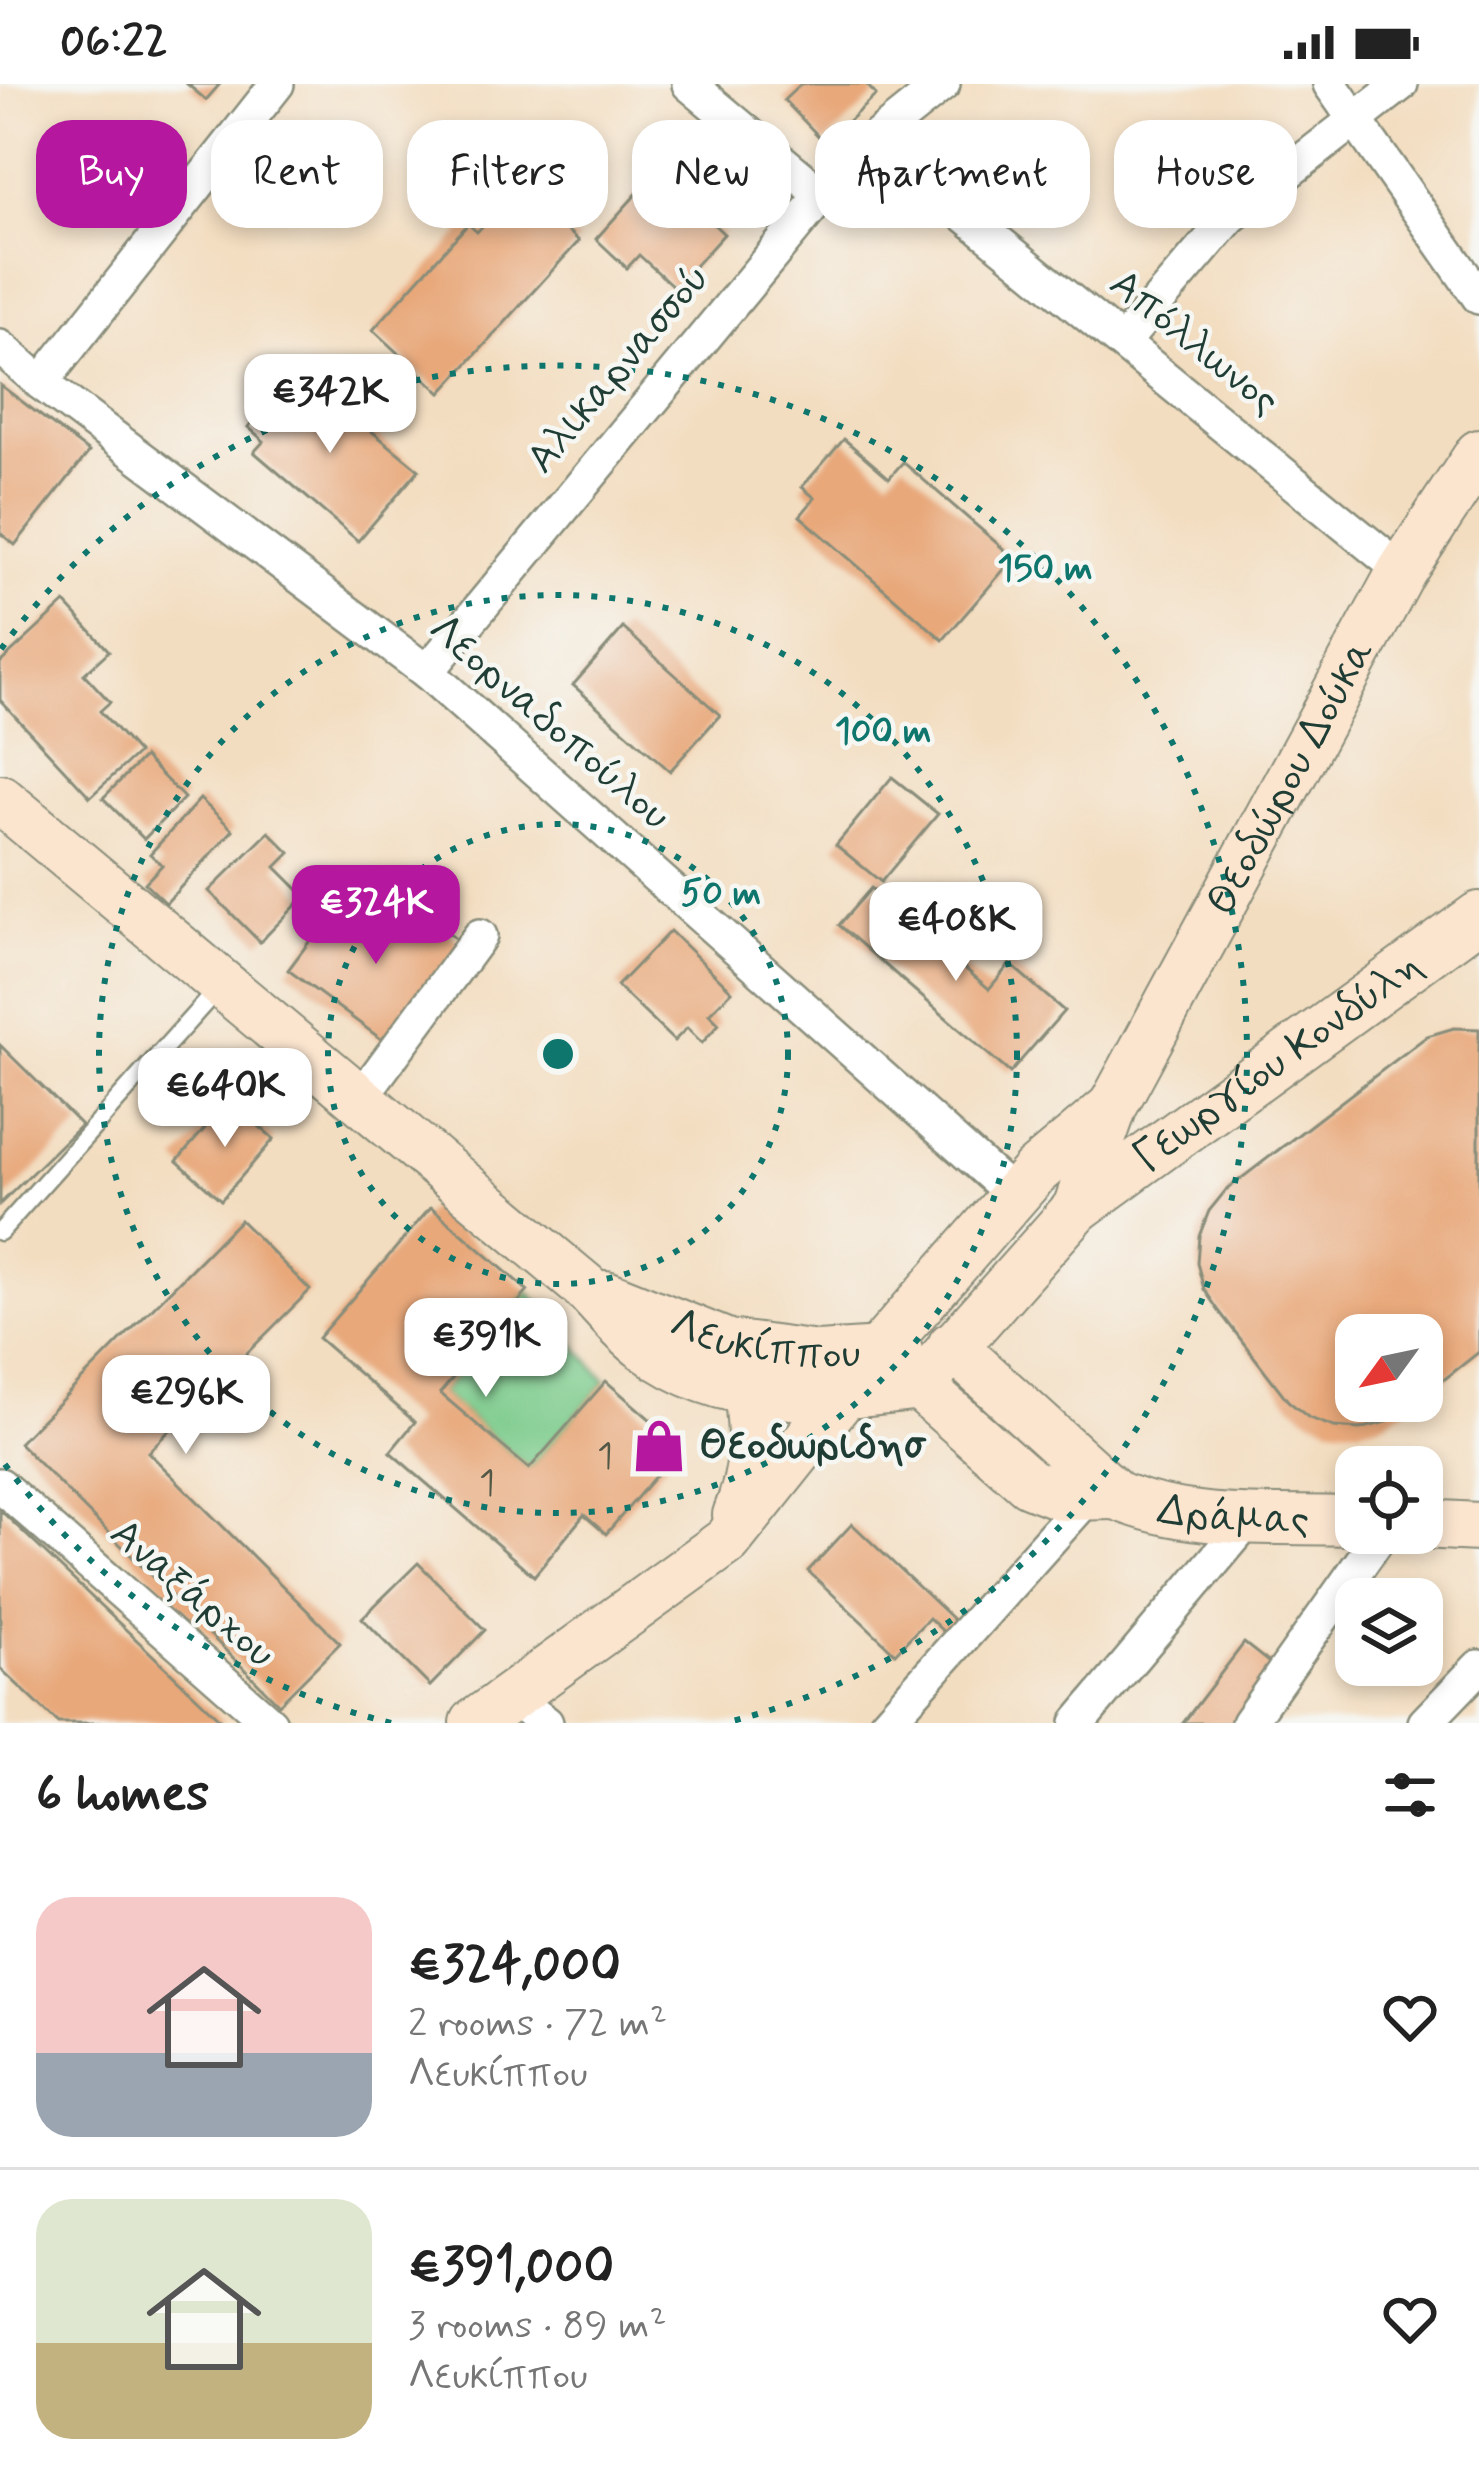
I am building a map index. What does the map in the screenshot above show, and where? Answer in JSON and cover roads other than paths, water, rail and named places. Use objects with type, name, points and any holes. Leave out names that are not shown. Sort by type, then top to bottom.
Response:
[{"type":"main road","name":"Θεοδώρου Δούκα","points":[[920,1386],[1077,1208],[1113,1106],[1402,571],[1479,454]]},
{"type":"main road","name":"Λευκίππου","points":[[0,799],[585,1287],[640,1343],[687,1374],[787,1396],[843,1396],[920,1386]]},
{"type":"main road","name":"Γεωργίου Κονδύλη","points":[[1077,1208],[1479,916]]},
{"type":"main road","name":"Θεοδώρου Δούκα","points":[[510,1714],[727,1541],[877,1353],[1035,1172],[1113,1106]]},
{"type":"main road","name":"Λευκίππου","points":[[585,1287],[728,1344],[818,1356],[952,1346]]},
{"type":"main road","name":"Δράμας","points":[[952,1346],[1102,1496]]},
{"type":"main road","name":"Δράμας","points":[[920,1386],[1029,1484],[1062,1496],[1102,1496],[1175,1515],[1335,1520]]},
{"type":"main road","points":[[727,1541],[751,1480],[755,1450],[748,1389]]},
{"type":"main road","points":[[1443,1525],[1479,1527]]},
{"type":"street","points":[[41,383],[277,84]]},
{"type":"street","points":[[688,84],[815,189]]},
{"type":"street","name":"Αλικαρνασσού","points":[[898,120],[943,84]]},
{"type":"street","points":[[1330,84],[1479,297]]},
{"type":"street","points":[[1123,342],[1230,217],[1401,84]]},
{"type":"street","name":"Αλικαρνασσού","points":[[427,672],[815,203]]},
{"type":"street","name":"Απόλλωνος","points":[[982,228],[1402,571]]},
{"type":"street","name":"Λεορναδοπούλου","points":[[0,347],[41,383],[427,672],[1015,1196]]},
{"type":"street","points":[[358,1101],[480,936]]},
{"type":"street","name":"Αναξάρχου","points":[[0,1485],[270,1723]]},
{"type":"street","points":[[886,1723],[1102,1496]]},
{"type":"street","points":[[1078,1723],[1251,1517]]},
{"type":"street","points":[[1248,1723],[1367,1554]]},
{"type":"street","points":[[1425,1723],[1479,1666]]},
{"type":"lane","points":[[0,1232],[220,985]]},
{"type":"place","name":"Θεοδωριδησ","points":[[659,1446]]}]
